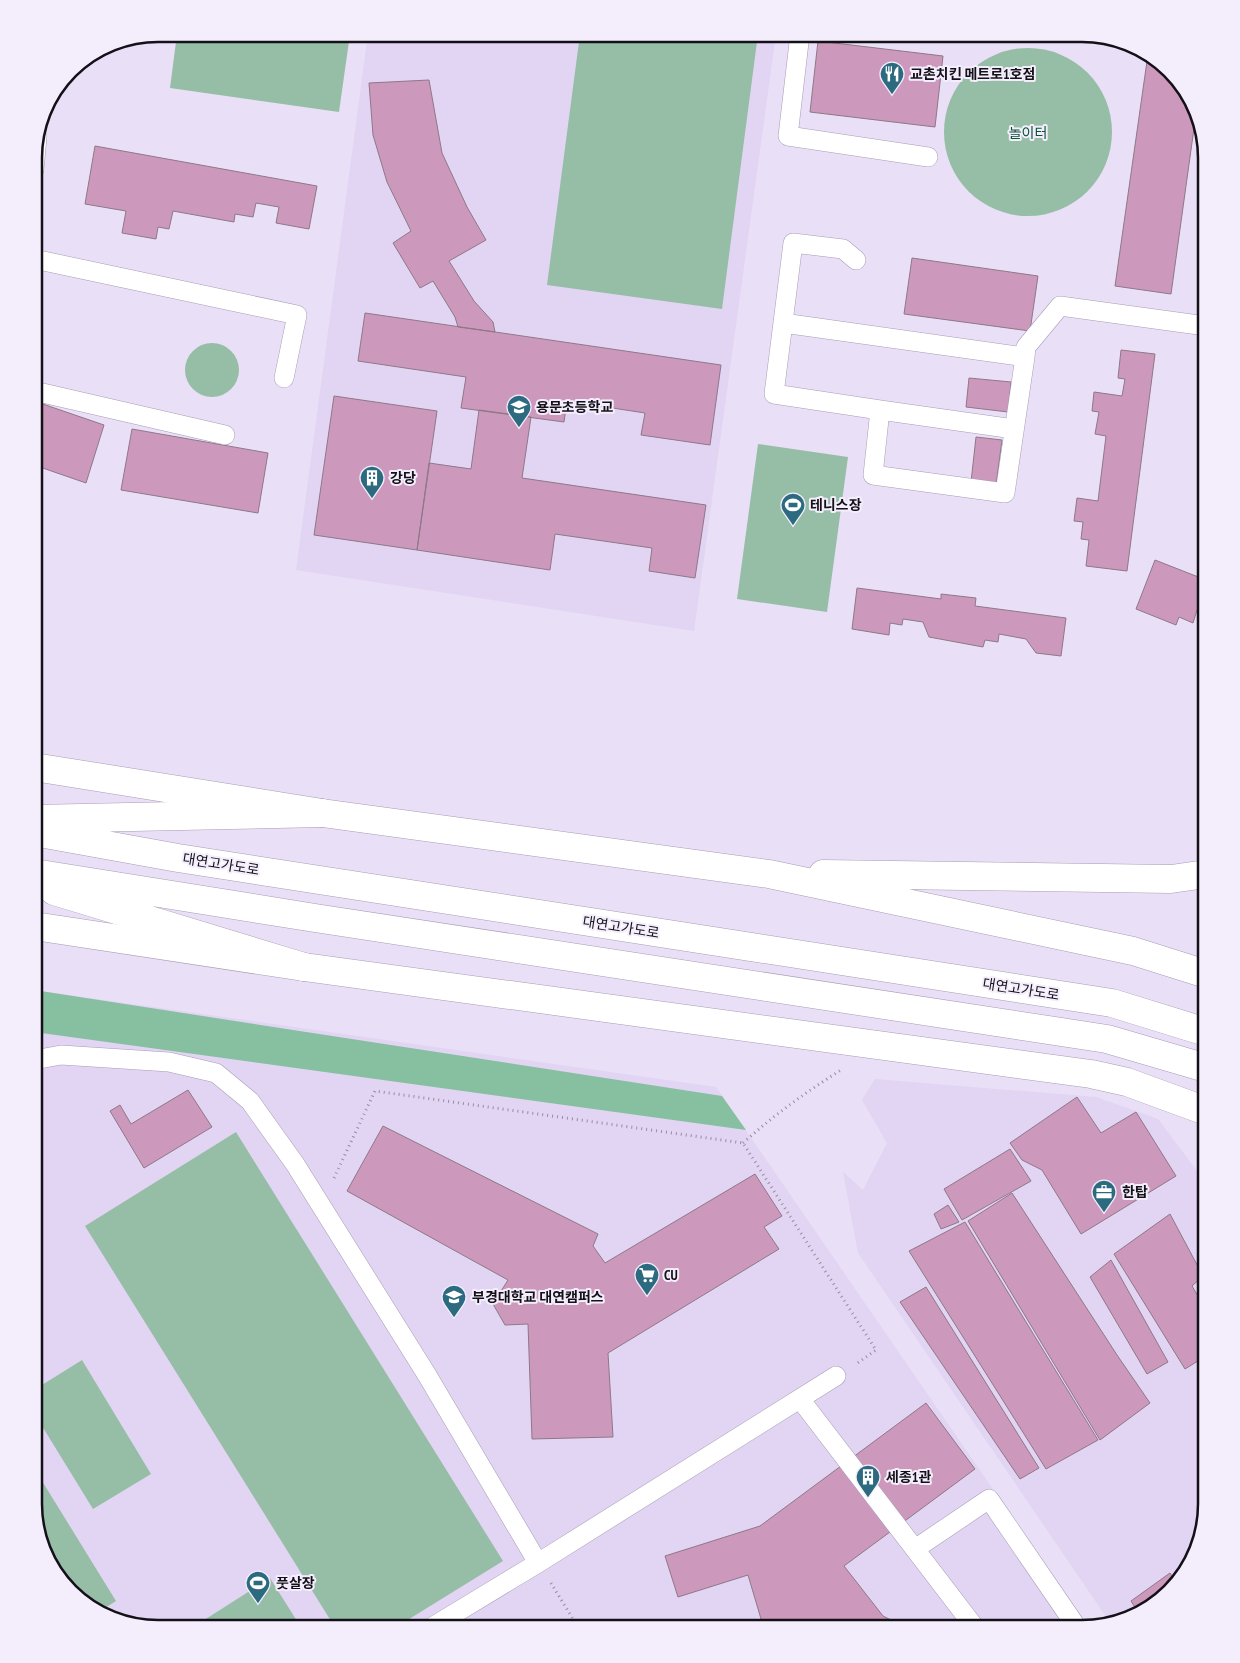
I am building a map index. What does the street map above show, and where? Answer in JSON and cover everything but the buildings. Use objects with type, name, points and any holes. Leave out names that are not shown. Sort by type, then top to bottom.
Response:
[{"type":"main road","points":[[43,768],[322,813],[769,874],[1133,951],[1198,971]]},
{"type":"main road","points":[[43,819],[322,813]]},
{"type":"main road","name":"대연고가도로","points":[[42,834],[178,858],[1112,1003],[1198,1030]]},
{"type":"main road","points":[[769,874],[905,874],[1171,879],[1198,875]]},
{"type":"main road","points":[[42,875],[1107,1039],[1198,1066]]},
{"type":"main road","points":[[42,888],[304,967]]},
{"type":"main road","points":[[42,927],[304,967],[1091,1074],[1127,1082],[1198,1108]]},
{"type":"main road","points":[[1127,1082],[1193,1119],[1198,1124]]},
{"type":"lane","points":[[799,43],[788,136],[928,156]]},
{"type":"lane","points":[[856,260],[843,249],[793,243],[774,394],[1014,429]]},
{"type":"lane","points":[[43,261],[297,314],[284,378]]},
{"type":"lane","points":[[880,410],[873,475],[1006,493],[1026,347],[1060,306],[1198,325]]},
{"type":"lane","points":[[783,323],[1025,357]]},
{"type":"lane","points":[[43,393],[225,434]]},
{"type":"lane","points":[[42,1058],[61,1055],[168,1062],[216,1073],[250,1101],[295,1164],[427,1375],[538,1563]]},
{"type":"lane","points":[[444,1620],[836,1376]]},
{"type":"lane","points":[[800,1399],[969,1620]]},
{"type":"lane","points":[[915,1549],[988,1499],[1072,1620]]},
{"type":"path","points":[[743,1143],[798,1098],[844,1068]]},
{"type":"path","points":[[321,1205],[376,1091],[743,1143],[876,1350],[836,1376]]},
{"type":"path","points":[[538,1563],[574,1620]]},
{"type":"shaded area","name":"용문초등학교","points":[[367,43],[775,43],[694,631],[296,570]]},
{"type":"shaded area","name":"부경대학교 대연캠퍼스","points":[[42,991],[716,1087],[1083,1620],[143,1620],[128,1617],[107,1609],[82,1592],[71,1581],[54,1556],[43,1520],[42,1505]]},
{"type":"shaded area","name":"한탑","points":[[875,1079],[1096,1097],[1158,1119],[1198,1172],[1197,1520],[1186,1556],[1178,1569],[1158,1592],[1133,1609],[1107,1618],[858,1253],[843,1172],[863,1190],[887,1143],[862,1100]]},
{"type":"green space","points":[[176,43],[349,43],[339,112],[170,88]]},
{"type":"green space","points":[[579,43],[757,43],[722,309],[547,285]]},
{"type":"green space","name":"놀이터","points":[[1020,48],[1036,48],[1068,58],[1093,79],[1106,100],[1112,132],[1106,164],[1098,179],[1081,197],[1060,210],[1036,216],[1020,216],[996,210],[981,202],[958,179],[950,164],[944,140],[944,124],[950,100],[958,85],[981,62],[996,54]]},
{"type":"green space","points":[[207,343],[217,343],[227,347],[235,355],[239,370],[235,385],[227,393],[217,397],[207,397],[197,393],[189,385],[185,375],[185,365],[189,355],[197,347]]},
{"type":"green space","name":"테니스장","points":[[758,444],[848,457],[827,612],[737,599]]},
{"type":"green space","points":[[42,991],[722,1096],[746,1130],[42,1033]]},
{"type":"green space","points":[[236,1132],[503,1561],[408,1620],[330,1620],[85,1226]]},
{"type":"green space","points":[[82,1360],[151,1474],[93,1509],[42,1426],[42,1385]]},
{"type":"green space","points":[[42,1481],[116,1601],[105,1608],[82,1592],[62,1569],[54,1556],[43,1520]]},
{"type":"green space","name":"풋살장","points":[[270,1578],[296,1620],[204,1620]]},
{"type":"place","name":"교촌치킨 메트로1호점","points":[[892,95]]},
{"type":"place","name":"용문초등학교","points":[[519,428]]},
{"type":"place","name":"강당","points":[[372,499]]},
{"type":"place","name":"테니스장","points":[[793,526]]},
{"type":"place","name":"한탑","points":[[1104,1213]]},
{"type":"place","name":"CU","points":[[647,1296]]},
{"type":"place","name":"부경대학교 대연캠퍼스","points":[[454,1318]]},
{"type":"place","name":"세종1관","points":[[868,1498]]},
{"type":"place","name":"풋살장","points":[[258,1604]]}]
